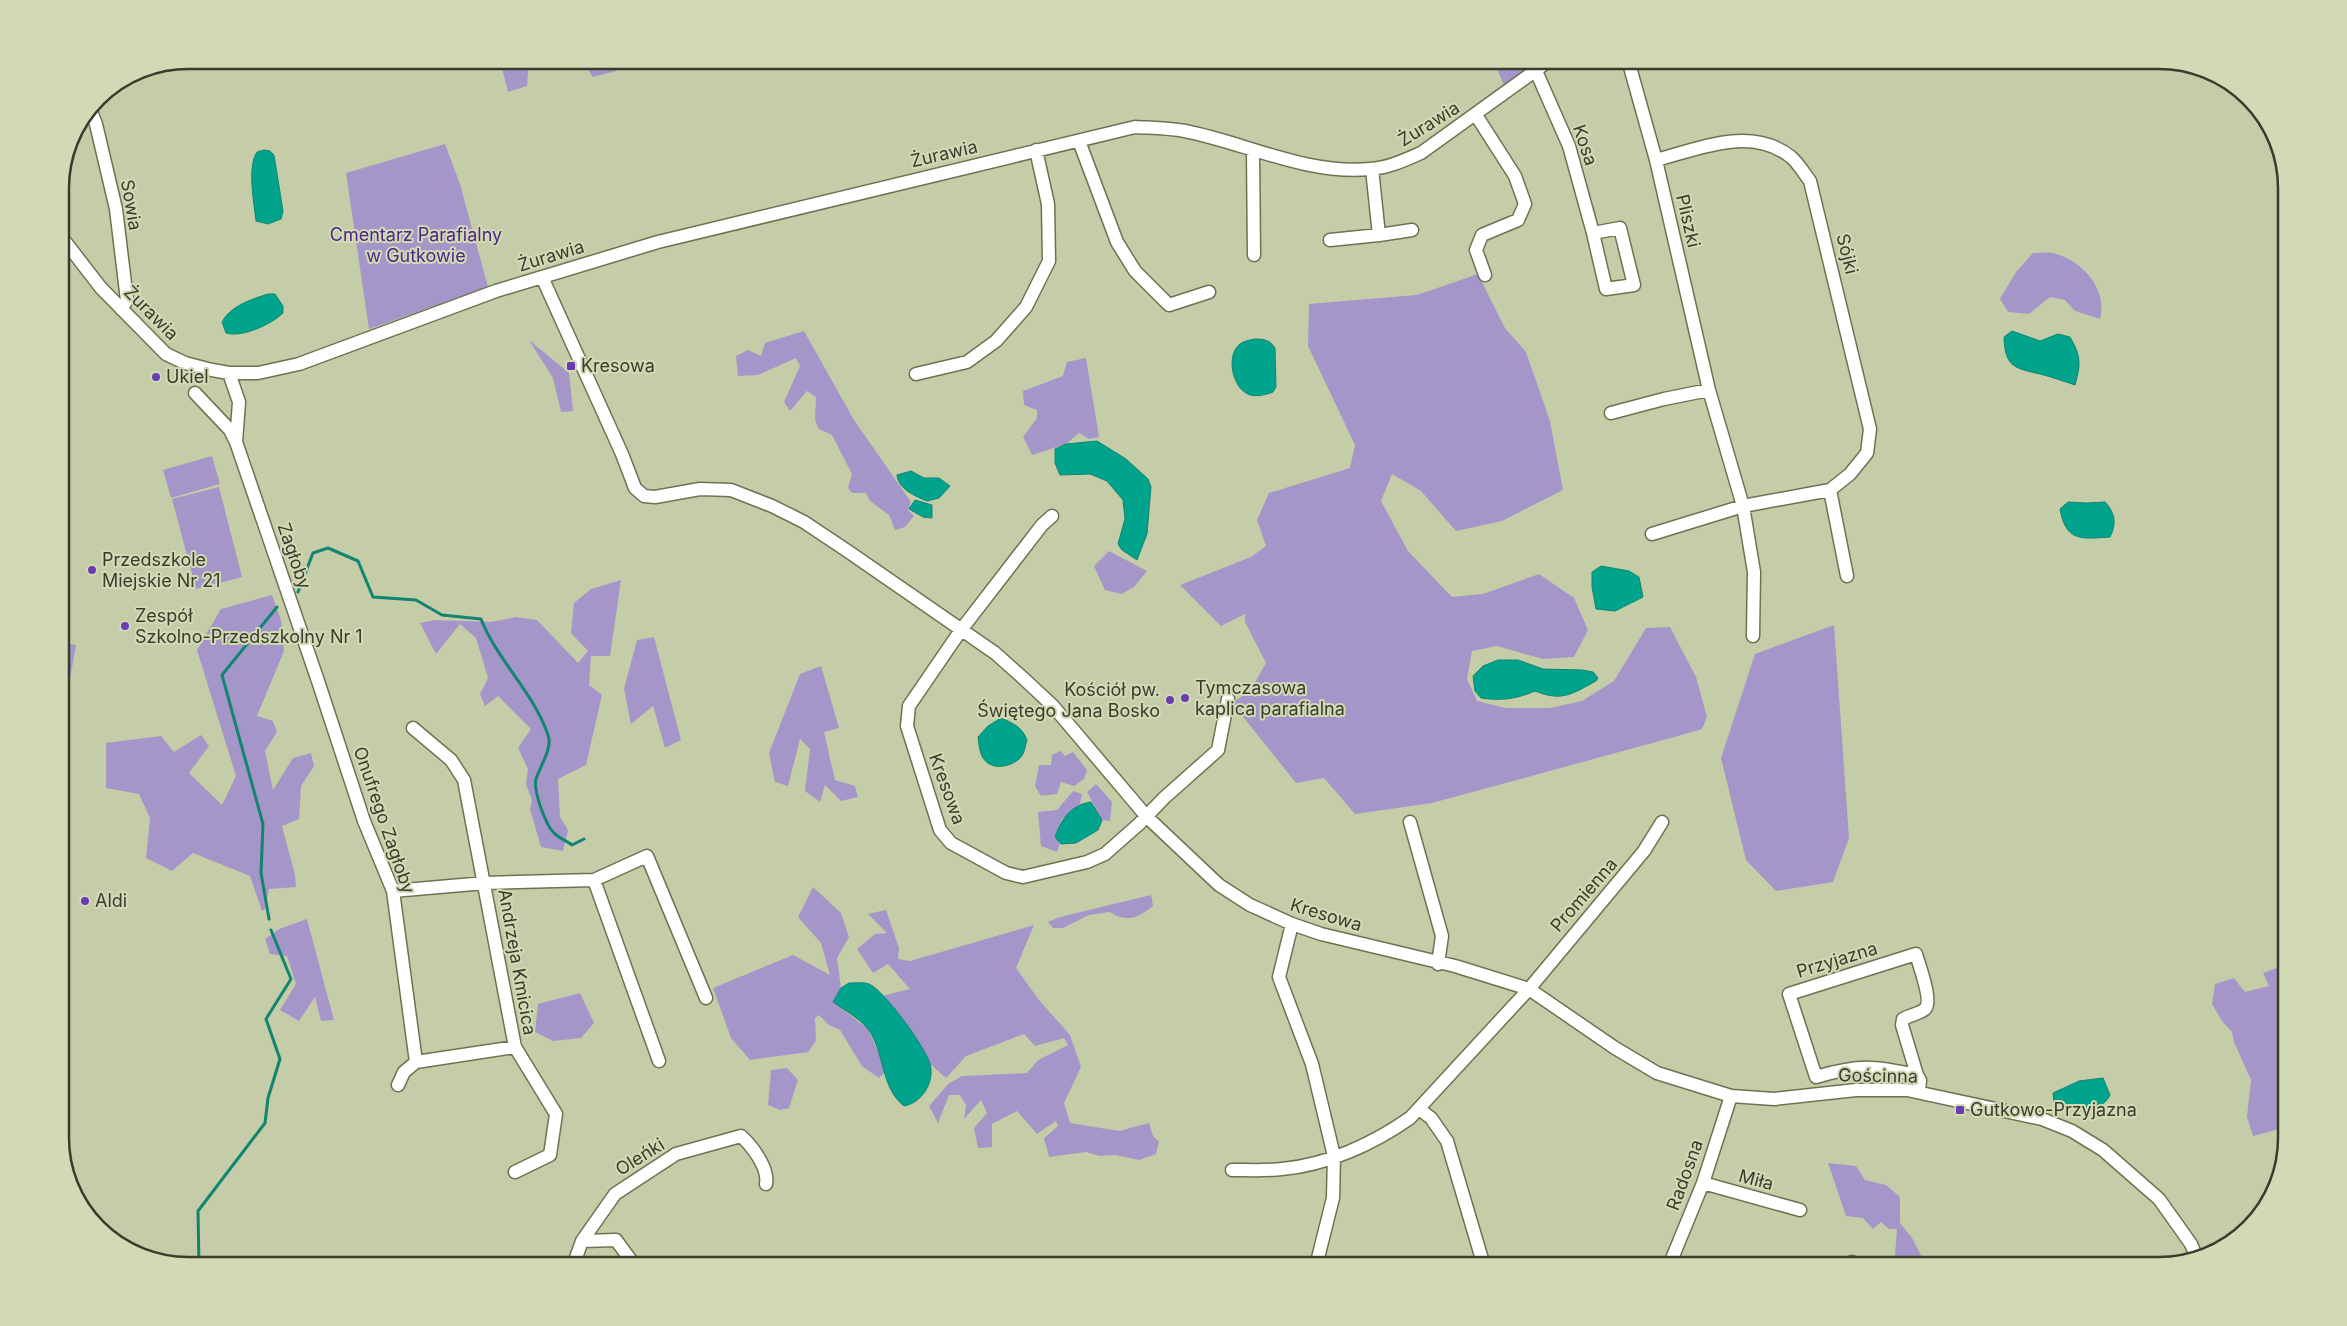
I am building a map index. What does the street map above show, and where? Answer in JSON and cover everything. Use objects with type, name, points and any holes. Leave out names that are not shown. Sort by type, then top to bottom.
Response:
[{"type":"street","name":"Żurawia","points":[[69,247],[89,274],[121,309],[159,348],[173,358],[193,366],[229,373],[271,371],[299,364],[496,291],[693,232],[1135,127],[1162,128],[1186,132],[1253,151],[1341,170],[1372,170],[1397,163],[1421,153],[1539,69]]},
{"type":"street","name":"Pliszki","points":[[1631,69],[1656,160],[1709,390],[1743,506],[1754,572],[1753,636]]},
{"type":"street","name":"Kosa","points":[[1536,71],[1569,146],[1606,289],[1634,285],[1620,228],[1593,234]]},
{"type":"street","name":"Żurawia","points":[[1476,115],[1515,176],[1525,204],[1518,220],[1482,235],[1476,250],[1485,275]]},
{"type":"street","name":"Sowia","points":[[92,117],[116,209],[126,300],[121,309]]},
{"type":"street","points":[[1079,140],[1117,242],[1135,272],[1169,305],[1209,292]]},
{"type":"street","name":"Sójki","points":[[1652,534],[1743,506],[1830,490],[1850,474],[1867,453],[1870,429],[1810,181],[1791,157],[1763,142],[1724,141],[1656,160]]},
{"type":"street","points":[[916,374],[967,362],[996,341],[1026,308],[1049,261],[1048,204],[1036,150]]},
{"type":"street","points":[[1253,151],[1254,255]]},
{"type":"street","points":[[1372,170],[1380,236]]},
{"type":"street","points":[[1330,240],[1380,236],[1412,230]]},
{"type":"street","name":"Kresowa","points":[[542,277],[622,454],[635,488],[644,496],[655,498],[700,489],[732,490],[772,506],[834,542],[994,653],[1053,706],[1147,817],[1219,885],[1250,906],[1292,924],[1438,964],[1454,966],[1529,988]]},
{"type":"street","name":"Zagłoby","points":[[229,373],[239,402],[236,442]]},
{"type":"street","points":[[1611,413],[1664,399],[1709,390]]},
{"type":"street","name":"Zagłoby","points":[[195,393],[230,430],[236,442],[318,681]]},
{"type":"street","points":[[1830,490],[1848,576]]},
{"type":"street","name":"Kresowa","points":[[1052,516],[1042,525],[961,630],[909,706],[907,726],[940,830],[951,843],[1006,873],[1023,877],[1088,862],[1104,854],[1147,817]]},
{"type":"street","name":"Onufrego Zagłoby","points":[[318,681],[364,822],[393,891],[416,1062]]},
{"type":"street","points":[[1147,817],[1164,798],[1218,750],[1228,699]]},
{"type":"street","name":"Andrzeja Kmicica","points":[[413,728],[451,760],[464,780],[515,1047],[556,1114],[550,1156],[515,1172]]},
{"type":"street","points":[[1410,822],[1442,936],[1438,964]]},
{"type":"street","name":"Promienna","points":[[1232,1170],[1282,1170],[1312,1164],[1350,1151],[1391,1131],[1419,1109],[1529,988],[1644,850],[1662,822]]},
{"type":"street","name":"Andrzeja Kmicica","points":[[393,891],[485,883],[594,880],[647,856],[706,998]]},
{"type":"street","points":[[594,880],[659,1061]]},
{"type":"street","points":[[1292,924],[1279,977],[1312,1064],[1334,1156],[1334,1198],[1318,1257]]},
{"type":"street","name":"Przyjazna","points":[[1918,1075],[1878,1066],[1846,1068],[1816,1076],[1789,994],[1916,954],[1929,998],[1927,1006],[1923,1010],[1903,1019],[1902,1025],[1920,1080],[1918,1092]]},
{"type":"street","name":"Gościnna","points":[[1529,988],[1615,1048],[1657,1073],[1731,1096],[1774,1099],[1856,1090],[1907,1090],[2042,1119],[2072,1131],[2103,1150],[2159,1199],[2191,1244],[2194,1252]]},
{"type":"street","points":[[398,1085],[404,1072],[416,1062],[515,1047]]},
{"type":"street","name":"Radosna","points":[[1673,1257],[1703,1183],[1731,1096]]},
{"type":"street","points":[[1419,1109],[1431,1118],[1447,1141],[1480,1257]]},
{"type":"street","name":"Oleńki","points":[[576,1257],[582,1240],[615,1194],[676,1154],[741,1136],[752,1146],[767,1178],[766,1184]]},
{"type":"street","name":"Miła","points":[[1703,1183],[1800,1210]]},
{"type":"street","points":[[582,1240],[616,1240],[628,1257]]},
{"type":"green space","points":[[502,69],[528,69],[527,86],[508,92]]},
{"type":"green space","points":[[587,69],[617,69],[616,71],[593,77]]},
{"type":"green space","points":[[1497,69],[1524,69],[1504,85]]},
{"type":"green space","name":"Cmentarz Parafialny w Gutkowie","points":[[445,144],[460,184],[488,287],[369,329],[346,173]]},
{"type":"green space","points":[[2033,253],[2053,253],[2074,262],[2083,269],[2090,277],[2100,297],[2100,319],[2075,311],[2065,300],[2050,297],[2029,314],[2008,312],[2000,299],[2016,272]]},
{"type":"green space","points":[[1478,274],[1505,328],[1526,352],[1550,421],[1563,490],[1502,521],[1456,531],[1421,491],[1392,474],[1381,501],[1408,551],[1452,597],[1483,594],[1539,574],[1574,598],[1588,630],[1574,657],[1543,659],[1497,646],[1472,651],[1467,679],[1477,701],[1506,708],[1550,708],[1582,701],[1614,681],[1646,628],[1670,627],[1696,677],[1707,717],[1702,729],[1678,736],[1432,803],[1355,814],[1324,778],[1296,783],[1232,703],[1250,691],[1266,663],[1245,622],[1245,614],[1221,626],[1180,585],[1251,557],[1266,546],[1257,520],[1269,493],[1350,468],[1355,445],[1308,346],[1309,304],[1417,295]]},
{"type":"green space","points":[[804,331],[854,420],[911,502],[908,510],[914,516],[905,527],[895,530],[889,515],[870,501],[866,493],[852,493],[848,488],[852,474],[832,435],[819,429],[815,420],[816,397],[807,391],[790,411],[784,402],[800,366],[796,358],[758,375],[738,376],[736,356],[748,350],[761,356],[765,343]]},
{"type":"green space","points":[[529,340],[569,373],[573,411],[561,412],[553,378]]},
{"type":"green space","points":[[1086,358],[1099,437],[1089,439],[1079,433],[1066,444],[1032,455],[1023,437],[1037,418],[1037,410],[1024,405],[1023,391],[1063,376],[1067,362]]},
{"type":"green space","points":[[212,456],[220,484],[171,498],[163,470]]},
{"type":"green space","points":[[219,487],[242,577],[196,589],[172,499]]},
{"type":"green space","points":[[1109,551],[1147,571],[1134,587],[1122,594],[1105,590],[1094,566]]},
{"type":"green space","points":[[621,580],[610,656],[591,656],[589,685],[602,695],[586,765],[558,779],[560,817],[568,830],[563,851],[541,847],[530,809],[532,800],[526,784],[528,769],[518,748],[531,729],[498,696],[485,706],[480,694],[488,678],[476,638],[460,624],[436,654],[420,623],[435,620],[491,622],[516,617],[537,620],[578,663],[588,651],[571,633],[574,603],[591,589]]},
{"type":"green space","points":[[272,595],[281,620],[284,651],[257,716],[273,721],[277,732],[265,751],[273,790],[293,758],[311,753],[314,766],[301,786],[299,819],[282,826],[295,875],[296,887],[269,889],[265,909],[262,911],[250,876],[193,853],[172,871],[146,858],[150,818],[139,794],[106,788],[106,743],[161,736],[174,752],[201,735],[209,746],[189,773],[222,805],[236,776],[197,650],[221,609]]},
{"type":"green space","points":[[1834,625],[1849,838],[1833,882],[1776,891],[1746,860],[1721,758],[1755,654]]},
{"type":"green space","points":[[654,637],[681,740],[665,748],[653,706],[631,724],[624,689],[637,640]]},
{"type":"green space","points":[[69,644],[76,645],[69,684]]},
{"type":"green space","points":[[821,666],[839,728],[824,732],[835,780],[855,786],[858,797],[841,801],[825,785],[820,802],[805,791],[810,749],[800,739],[788,786],[775,782],[769,753],[800,674]]},
{"type":"green space","points":[[1061,751],[1065,756],[1073,752],[1087,770],[1084,779],[1074,786],[1061,782],[1057,794],[1041,796],[1035,786],[1039,765],[1051,765],[1052,755]]},
{"type":"green space","points":[[1096,784],[1112,802],[1110,821],[1102,820],[1087,792]]},
{"type":"green space","points":[[1073,791],[1082,794],[1080,804],[1062,819],[1055,836],[1060,843],[1057,852],[1041,846],[1038,812],[1057,810]]},
{"type":"green space","points":[[813,887],[841,913],[849,937],[837,958],[841,988],[833,1002],[868,1029],[884,1065],[884,1073],[879,1078],[862,1066],[840,1030],[829,1025],[819,1015],[815,1018],[816,1041],[808,1052],[750,1060],[731,1038],[713,988],[793,955],[830,975],[821,943],[798,917]]},
{"type":"green space","points":[[1151,895],[1153,906],[1132,918],[1122,917],[1110,912],[1089,915],[1063,928],[1053,928],[1048,922],[1060,917]]},
{"type":"green space","points":[[886,910],[899,948],[898,959],[910,961],[1034,925],[1016,968],[1039,1000],[1070,1035],[1081,1067],[1064,1103],[1070,1123],[1119,1131],[1149,1123],[1153,1136],[1159,1142],[1156,1154],[1139,1160],[1116,1155],[1100,1156],[1086,1152],[1049,1157],[1044,1138],[1058,1126],[1056,1121],[1037,1134],[1017,1111],[992,1124],[992,1147],[978,1148],[974,1128],[987,1113],[981,1100],[964,1119],[966,1105],[960,1095],[949,1095],[938,1123],[929,1106],[948,1084],[962,1076],[1027,1073],[1038,1060],[1068,1045],[1064,1038],[1035,1046],[1024,1034],[966,1056],[946,1078],[930,1064],[908,1027],[882,996],[910,989],[888,964],[873,973],[857,949],[875,934],[887,933],[868,914]]},
{"type":"green space","points":[[307,919],[334,1020],[321,1021],[315,997],[299,1021],[280,1010],[296,984],[287,956],[270,954],[265,939],[279,929]]},
{"type":"green space","points":[[2278,967],[2278,1129],[2253,1136],[2247,1117],[2251,1080],[2234,1042],[2232,1032],[2222,1021],[2212,1004],[2215,984],[2234,978],[2245,992],[2269,986],[2263,973]]},
{"type":"green space","points":[[580,993],[594,1023],[581,1038],[553,1041],[535,1032],[538,1004]]},
{"type":"green space","points":[[787,1068],[798,1080],[789,1108],[780,1110],[768,1105],[771,1070]]},
{"type":"green space","points":[[1828,1163],[1856,1166],[1865,1180],[1886,1185],[1900,1197],[1900,1223],[1912,1238],[1922,1257],[1895,1257],[1897,1229],[1889,1229],[1881,1222],[1873,1229],[1863,1218],[1846,1216]]},
{"type":"water","points":[[270,151],[274,155],[283,211],[281,219],[268,224],[256,221],[252,185],[254,159],[257,152]]},
{"type":"water","points":[[268,294],[275,294],[283,306],[283,313],[272,321],[248,332],[240,334],[226,333],[222,322],[230,312],[242,304]]},
{"type":"water","points":[[2012,331],[2040,341],[2058,334],[2070,337],[2079,360],[2075,385],[2017,368],[2006,355],[2004,337]]},
{"type":"water","points":[[1255,339],[1266,340],[1275,348],[1276,387],[1273,392],[1256,396],[1249,395],[1241,389],[1232,370],[1233,355],[1236,349],[1245,341]]},
{"type":"water","points":[[1097,441],[1126,459],[1148,479],[1151,487],[1147,534],[1137,560],[1122,550],[1118,544],[1125,519],[1123,500],[1107,481],[1090,474],[1060,475],[1055,463],[1055,449],[1066,444]]},
{"type":"water","points":[[911,471],[924,478],[939,478],[950,486],[939,498],[927,501],[917,497],[900,484],[897,475]]},
{"type":"water","points":[[915,500],[932,505],[932,518],[923,517],[909,509]]},
{"type":"water","points":[[2068,502],[2105,502],[2114,518],[2114,527],[2110,537],[2083,538],[2071,533],[2066,528],[2060,509]]},
{"type":"water","points":[[1601,566],[1629,571],[1639,577],[1643,597],[1615,611],[1596,609],[1592,587],[1592,572]]},
{"type":"water","points":[[1498,660],[1518,660],[1543,669],[1582,670],[1593,672],[1598,678],[1588,686],[1567,695],[1553,696],[1535,691],[1509,699],[1481,698],[1475,691],[1473,676],[1483,666]]},
{"type":"water","points":[[1001,718],[1017,726],[1027,740],[1024,752],[1020,758],[1005,766],[994,766],[985,761],[982,756],[978,737],[988,726]]},
{"type":"water","points":[[1091,802],[1102,820],[1098,830],[1076,843],[1061,844],[1055,837],[1064,818],[1078,806]]},
{"type":"water","points":[[849,983],[867,983],[876,989],[904,1020],[927,1056],[930,1064],[931,1078],[926,1091],[916,1101],[904,1106],[896,1098],[868,1029],[833,1002],[841,988]]},
{"type":"water","points":[[2103,1078],[2110,1095],[2100,1106],[2085,1108],[2054,1103],[2053,1093],[2079,1081]]},
{"type":"waterway","points":[[298,592],[313,553],[328,548],[358,561],[373,597],[416,600],[442,615],[481,619],[496,649],[534,705],[548,735],[549,746],[536,779],[536,791],[540,806],[550,828],[560,838],[572,845],[584,839]]},
{"type":"waterway","points":[[269,919],[261,873],[263,824],[222,675],[277,607]]},
{"type":"waterway","points":[[199,1257],[198,1211],[265,1123],[268,1098],[280,1059],[266,1019],[291,979],[271,930]]},
{"type":"place","name":"Kresowa","points":[[571,366]]},
{"type":"place","name":"Ukiel","points":[[156,377]]},
{"type":"place","name":"Przedszkole Miejskie Nr 21","points":[[92,570]]},
{"type":"place","name":"Zespół Szkolno-Przedszkolny Nr 1","points":[[125,626]]},
{"type":"place","name":"Tymczasowa kaplica parafialna","points":[[1185,698]]},
{"type":"place","name":"Kościół pw. Świętego Jana Bosko","points":[[1170,700]]},
{"type":"place","name":"Aldi","points":[[85,901]]},
{"type":"place","name":"Gutkowo-Przyjazna","points":[[1960,1110]]}]
